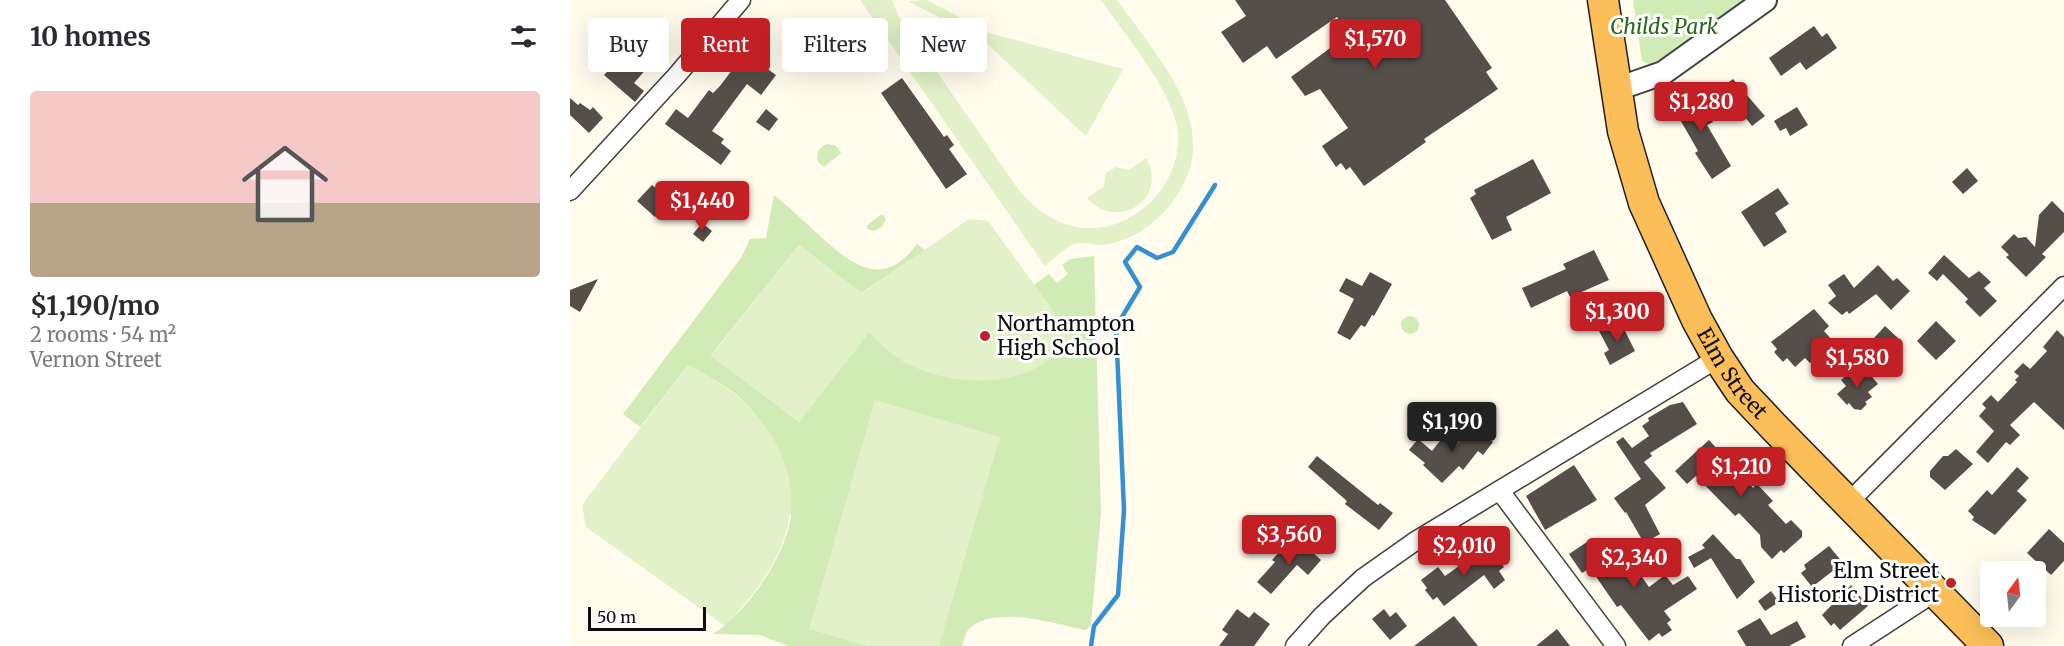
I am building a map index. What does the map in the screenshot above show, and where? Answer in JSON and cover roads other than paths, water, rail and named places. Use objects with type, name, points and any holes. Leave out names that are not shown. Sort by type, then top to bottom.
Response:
[{"type":"highway","points":[[1602,0],[1623,87]]},
{"type":"highway","points":[[1613,0],[1623,87]]},
{"type":"highway","name":"Elm Street","points":[[1623,87],[1623,131],[1644,203],[1696,320],[1718,358],[1740,391],[1988,646]]},
{"type":"street","points":[[570,191],[671,81],[741,0]]},
{"type":"street","points":[[1623,87],[1663,73],[1765,0]]},
{"type":"street","points":[[1848,503],[2064,286]]},
{"type":"street","points":[[1295,646],[1322,616],[1363,578],[1414,542],[1718,358]]},
{"type":"street","points":[[1500,492],[1616,646]]},
{"type":"street","points":[[1852,646],[1935,592]]},
{"type":"waterway","points":[[1091,646],[1094,626],[1118,595],[1124,510],[1116,327],[1140,287],[1125,262],[1137,247],[1157,258],[1173,252],[1215,185]]},
{"type":"place","name":"Northampton High School","points":[[985,336]]},
{"type":"place","name":"Elm Street Historic District","points":[[1951,583]]},
{"type":"park label","name":"Childs Park","points":[[1664,27]]}]
